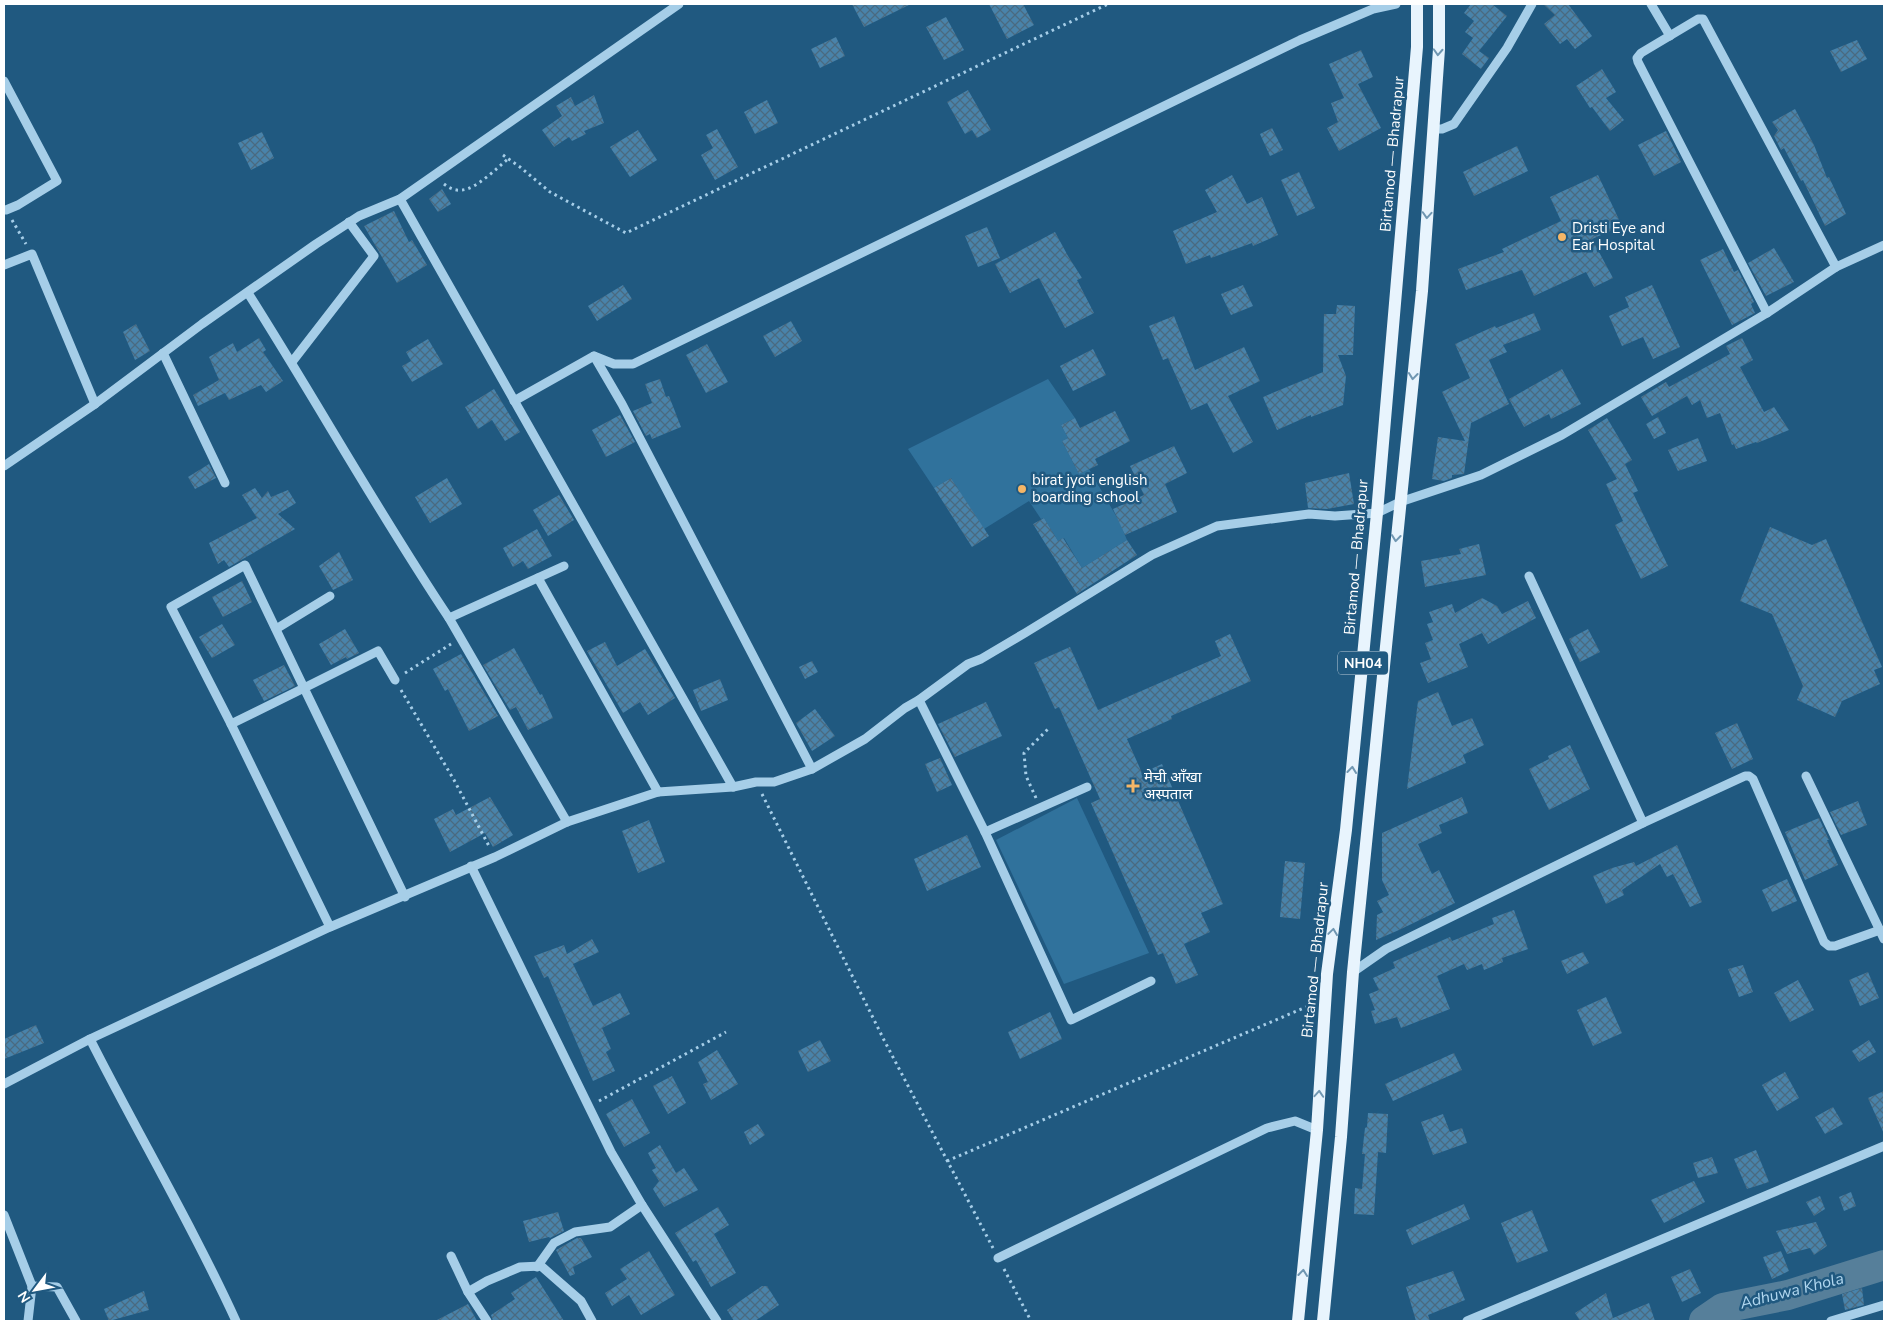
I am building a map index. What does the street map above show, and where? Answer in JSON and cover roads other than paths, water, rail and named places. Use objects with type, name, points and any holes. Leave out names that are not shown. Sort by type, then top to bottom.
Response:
[{"type":"main road","name":"Birtamod — Bhadrapur","points":[[1298,1321],[1317,1130],[1327,974],[1346,830],[1377,513],[1417,48],[1417,4]]},
{"type":"main road","name":"NH04","points":[[1323,1321],[1341,1137],[1353,972],[1366,836],[1422,291],[1439,49],[1439,4]]},
{"type":"main road","points":[[1407,174],[1430,174]]},
{"type":"main road","points":[[1346,830],[1366,836]]},
{"type":"street","points":[[4,466],[95,404],[163,353],[349,222],[379,207],[400,200],[679,4]]},
{"type":"street","points":[[594,356],[614,364],[633,364],[1300,40],[1373,9],[1396,4]]},
{"type":"street","points":[[1433,130],[1442,129],[1454,124],[1507,48],[1532,4]]},
{"type":"street","points":[[1651,4],[1670,36]]},
{"type":"street","points":[[1767,313],[1638,62],[1637,58],[1641,53],[1698,19],[1703,18],[1836,267]]},
{"type":"street","points":[[4,81],[57,181],[18,205],[6,210]]},
{"type":"street","points":[[400,200],[733,787]]},
{"type":"street","points":[[292,362],[374,256],[349,222]]},
{"type":"street","points":[[4,1084],[90,1039],[330,927],[405,897],[471,866],[495,857],[567,822],[658,792],[733,787],[756,782],[774,782],[812,769],[865,740],[905,708],[920,700],[968,664],[1033,628],[1152,555],[1217,526],[1309,514],[1335,516],[1377,513],[1400,502],[1481,475],[1562,434],[1767,313],[1836,267],[1884,244]]},
{"type":"street","points":[[4,265],[32,254],[95,404]]},
{"type":"street","points":[[248,293],[424,580],[462,637],[567,822]]},
{"type":"street","points":[[163,353],[225,483]]},
{"type":"street","points":[[514,401],[594,356]]},
{"type":"street","points":[[594,356],[622,404],[812,769]]},
{"type":"street","points":[[330,927],[231,724],[171,607],[245,565],[405,897]]},
{"type":"street","points":[[449,618],[564,566]]},
{"type":"street","points":[[1529,576],[1643,823]]},
{"type":"street","points":[[538,578],[658,792]]},
{"type":"street","points":[[276,629],[330,596]]},
{"type":"street","points":[[231,724],[378,651],[395,680]]},
{"type":"street","points":[[920,700],[985,832],[1071,1020],[1151,981]]},
{"type":"street","points":[[1353,972],[1386,949],[1643,823],[1745,776],[1749,776],[1753,780],[1824,942],[1829,946],[1835,946],[1882,934],[1806,776]]},
{"type":"street","points":[[985,832],[1087,787]]},
{"type":"street","points":[[471,866],[611,1152],[642,1205],[717,1321]]},
{"type":"street","points":[[90,1039],[128,1116],[210,1265],[236,1321]]},
{"type":"street","points":[[998,1258],[1267,1128],[1295,1121],[1317,1130]]},
{"type":"street","points":[[1467,1321],[1884,1146]]},
{"type":"street","points":[[537,1267],[554,1242],[575,1232],[610,1227],[642,1205]]},
{"type":"street","points":[[4,1215],[32,1286],[28,1321]]},
{"type":"street","points":[[452,1256],[468,1292],[488,1321]]},
{"type":"street","points":[[468,1292],[487,1281],[520,1268],[541,1266],[581,1301],[592,1321]]},
{"type":"street","points":[[32,1286],[57,1287],[76,1321]]},
{"type":"street","points":[[1831,1321],[1884,1305]]},
{"type":"waterway","name":"Adhuwa Khola","points":[[1704,1321],[1723,1308],[1788,1295],[1884,1265]]},
{"type":"place","name":"Dristi Eye and Ear Hospital","points":[[1562,237]]},
{"type":"place","name":"birat jyoti english boarding school","points":[[1022,489]]},
{"type":"place","name":"मेची आँखा अस्पताल","points":[[1133,786]]}]
